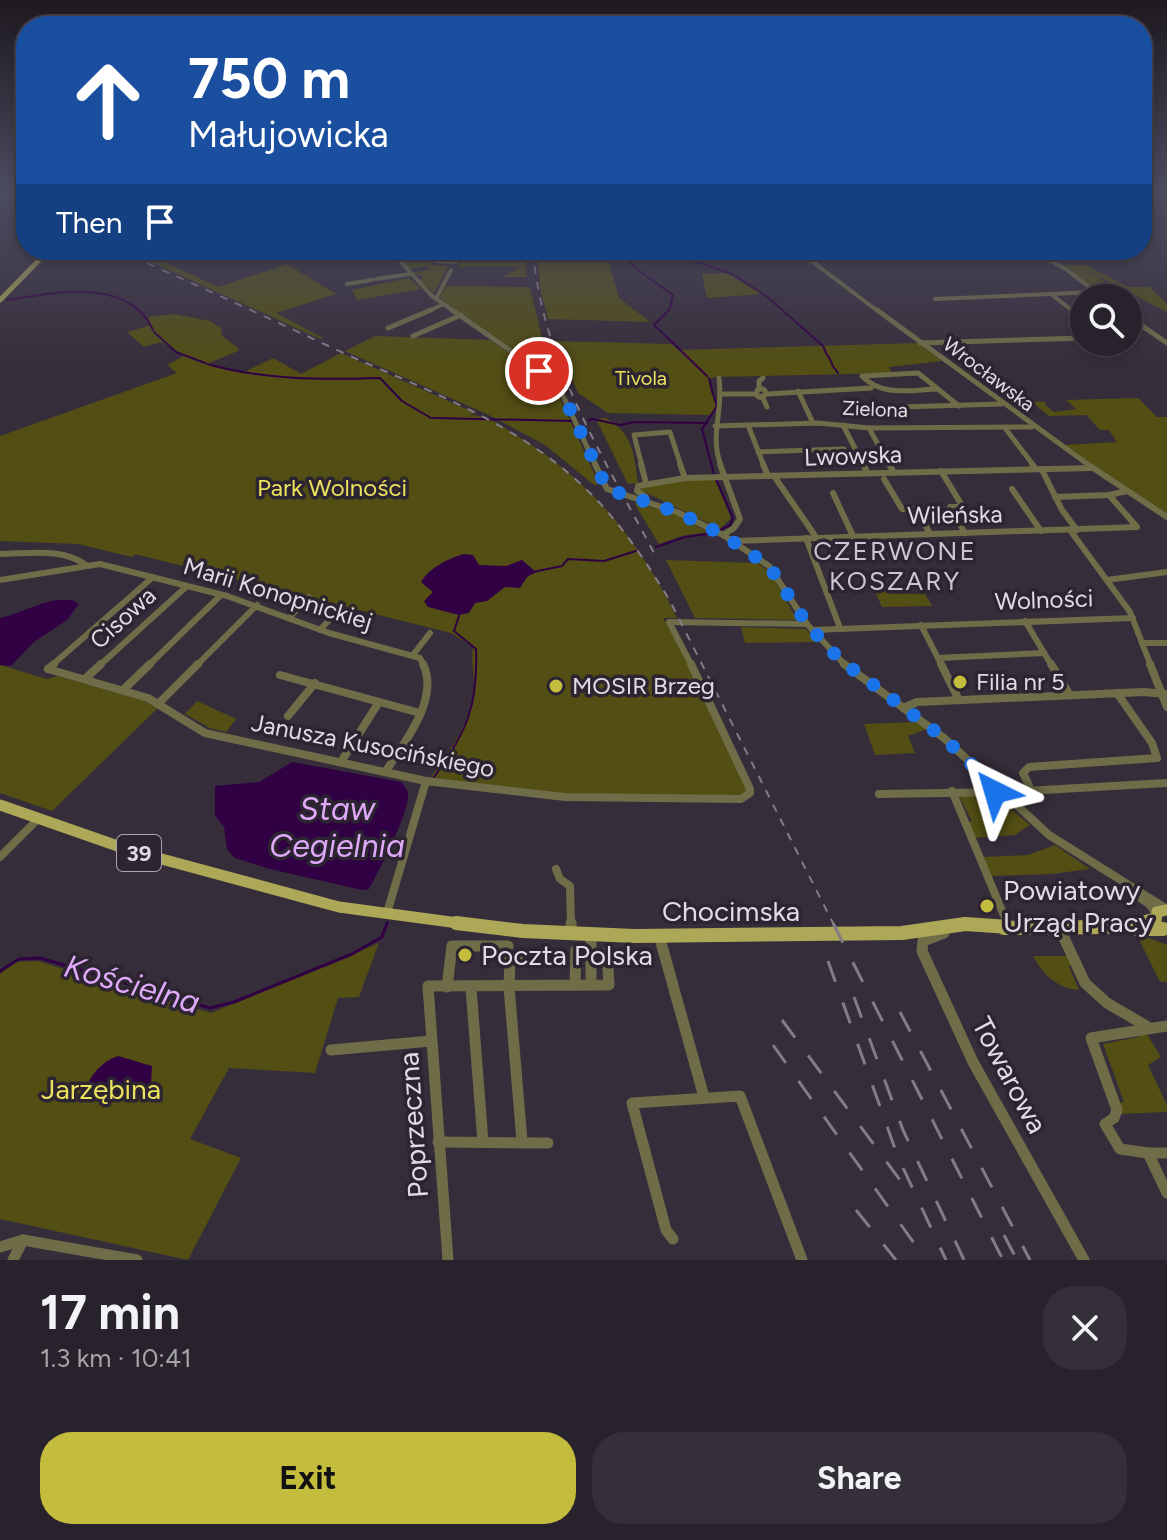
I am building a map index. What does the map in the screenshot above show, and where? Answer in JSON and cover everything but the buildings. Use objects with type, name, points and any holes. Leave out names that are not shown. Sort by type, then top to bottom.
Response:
[{"type":"main road","points":[[0,300],[39,260]]},
{"type":"main road","name":"39","points":[[0,805],[132,851],[365,912],[387,913]]},
{"type":"main road","name":"Chocimska","points":[[387,913],[508,935],[572,941],[634,936]]},
{"type":"main road","name":"39","points":[[955,926],[967,930],[1110,926],[1162,919]]},
{"type":"main road","name":"39","points":[[1110,926],[1162,919]]},
{"type":"main road","name":"Chocimska","points":[[572,941],[659,935],[902,933],[941,925],[955,926]]},
{"type":"street","points":[[399,260],[432,296],[557,383],[605,487],[615,494],[672,509],[719,533],[773,570],[810,627],[846,666],[944,738],[1049,835],[1114,878],[1150,905],[1162,919]]},
{"type":"street","name":"Wrocławska","points":[[810,260],[1001,404],[1167,517]]},
{"type":"street","points":[[1048,260],[1086,284]]},
{"type":"street","points":[[435,261],[456,262]]},
{"type":"street","points":[[437,297],[451,270]]},
{"type":"street","points":[[347,284],[411,274]]},
{"type":"street","points":[[935,299],[1070,293]]},
{"type":"street","points":[[1051,294],[1070,309]]},
{"type":"street","points":[[388,328],[444,304]]},
{"type":"street","points":[[413,336],[461,315]]},
{"type":"street","points":[[1142,326],[1167,343]]},
{"type":"street","points":[[920,343],[1070,338]]},
{"type":"street","points":[[871,388],[862,374],[918,373],[959,406]]},
{"type":"street","points":[[719,378],[722,392],[713,445],[719,477],[740,519],[734,528],[719,533]]},
{"type":"street","points":[[722,392],[937,389]]},
{"type":"street","points":[[761,390],[767,407]]},
{"type":"street","points":[[798,391],[813,423]]},
{"type":"street","points":[[901,407],[1001,404]]},
{"type":"street","name":"Zielona","points":[[715,426],[813,423],[869,428],[1033,427]]},
{"type":"street","points":[[748,425],[758,452],[781,493],[807,516],[816,537]]},
{"type":"street","points":[[843,425],[849,449],[867,472]]},
{"type":"street","points":[[869,428],[893,471]]},
{"type":"street","points":[[1005,428],[1039,469],[1073,530],[1133,618],[1167,707]]},
{"type":"street","points":[[643,502],[646,497],[636,487],[646,483],[634,435],[637,433],[670,432],[685,478]]},
{"type":"street","points":[[758,452],[849,449]]},
{"type":"street","name":"Lwowska","points":[[646,483],[685,478],[867,472],[882,475],[893,471],[1092,468]]},
{"type":"street","points":[[941,471],[963,507],[950,507],[965,533]]},
{"type":"street","points":[[882,475],[902,509],[917,509],[930,534]]},
{"type":"street","points":[[1012,489],[1041,531]]},
{"type":"street","points":[[1055,497],[1109,495],[1127,491]]},
{"type":"street","points":[[833,493],[853,536]]},
{"type":"street","name":"Wileńska","points":[[732,541],[1137,527],[1109,495]]},
{"type":"street","points":[[922,518],[955,517]]},
{"type":"street","points":[[806,538],[840,628]]},
{"type":"street","points":[[0,554],[61,555],[81,560],[86,565]]},
{"type":"street","name":"Marii Konopnickiej","points":[[0,580],[100,564],[257,605],[320,630],[413,655]]},
{"type":"street","points":[[1107,580],[1167,572]]},
{"type":"street","name":"Janusza Kusocińskiego","points":[[153,577],[48,669],[123,690],[158,704],[205,733],[426,781],[565,797],[741,799],[750,793]]},
{"type":"street","name":"Cisowa","points":[[85,679],[187,586]]},
{"type":"street","points":[[123,690],[221,595]]},
{"type":"street","points":[[290,617],[309,597]]},
{"type":"street","points":[[158,704],[257,605]]},
{"type":"street","points":[[320,630],[342,606]]},
{"type":"street","name":"Wolności","points":[[750,793],[703,686],[669,622],[840,628],[1133,618]]},
{"type":"street","points":[[1025,621],[1070,695]]},
{"type":"street","points":[[921,625],[959,700]]},
{"type":"street","points":[[386,771],[420,713],[427,668],[423,660],[413,655],[430,633]]},
{"type":"street","points":[[1142,643],[1167,643]]},
{"type":"street","points":[[938,658],[1044,653]]},
{"type":"street","points":[[280,675],[420,713]]},
{"type":"street","points":[[288,716],[315,683]]},
{"type":"street","points":[[1031,790],[1023,773],[1029,767],[1153,760],[1157,756],[1152,743],[1117,693]]},
{"type":"street","points":[[903,708],[914,702],[1164,693]]},
{"type":"street","points":[[341,762],[379,702]]},
{"type":"street","points":[[387,913],[426,781]]},
{"type":"street","points":[[879,794],[1167,783]]},
{"type":"street","points":[[952,791],[1009,927]]},
{"type":"street","points":[[0,857],[38,819]]},
{"type":"street","points":[[556,869],[560,879],[570,886],[575,985]]},
{"type":"street","points":[[1114,878],[1162,919]]},
{"type":"street","points":[[1133,923],[1146,913],[1139,898]]},
{"type":"street","name":"Towarowa","points":[[955,926],[950,932],[923,941],[922,951],[973,1062],[1084,1260]]},
{"type":"street","points":[[1059,926],[1085,983],[1107,1003],[1150,1028]]},
{"type":"street","points":[[659,935],[704,1097]]},
{"type":"street","points":[[591,940],[591,984]]},
{"type":"street","points":[[508,946],[452,946],[447,987],[609,985],[607,952]]},
{"type":"street","points":[[522,959],[510,959],[509,987],[522,1141]]},
{"type":"street","name":"Poprzeczna","points":[[447,987],[428,986],[448,1260]]},
{"type":"street","points":[[471,988],[483,1142]]},
{"type":"street","points":[[1167,1026],[1091,1038],[1117,1110],[1114,1118],[1105,1124],[1114,1146],[1122,1152],[1167,1153]]},
{"type":"street","points":[[331,1050],[431,1041]]},
{"type":"street","points":[[673,1239],[666,1230],[632,1103],[740,1096],[802,1260]]},
{"type":"street","points":[[438,1142],[548,1143]]},
{"type":"street","points":[[1148,1153],[1167,1193]]},
{"type":"street","points":[[13,1260],[23,1240]]},
{"type":"street","points":[[0,1247],[23,1240],[71,1254],[137,1260]]},
{"type":"green space","points":[[147,260],[160,260],[218,287],[287,264],[336,294],[276,313],[323,338]]},
{"type":"green space","points":[[401,260],[434,260],[431,265],[449,266],[434,293],[420,281],[423,277],[412,273],[430,270],[428,266],[409,269]]},
{"type":"green space","points":[[461,260],[526,260],[527,277],[503,277],[521,267],[457,267]]},
{"type":"green space","points":[[539,260],[608,260],[619,298],[650,322],[548,319],[540,289]]},
{"type":"green space","points":[[1059,265],[1086,265],[1122,284],[1113,284],[1082,268],[1109,284],[1088,284]]},
{"type":"green space","points":[[726,273],[762,294],[707,298],[702,274]]},
{"type":"green space","points":[[409,278],[421,289],[357,300],[352,290]]},
{"type":"green space","points":[[446,286],[530,287],[546,354],[558,380],[443,301],[440,297]]},
{"type":"green space","points":[[1142,287],[1149,287],[1167,304],[1167,312],[1142,299]]},
{"type":"green space","name":"Park Wolności","points":[[174,314],[210,321],[221,328],[222,336],[238,348],[238,351],[209,363],[242,373],[273,358],[301,374],[341,353],[475,413],[468,415],[494,421],[568,472],[611,515],[663,590],[677,618],[663,618],[682,649],[750,793],[745,798],[565,797],[431,777],[460,734],[474,685],[473,647],[451,633],[135,554],[132,557],[78,544],[0,541],[0,436],[177,373],[167,365],[184,356],[161,342],[144,347],[127,332],[151,325],[148,317]]},
{"type":"green space","points":[[375,336],[490,340],[553,383],[599,484],[594,485],[545,445],[491,416],[345,351]]},
{"type":"green space","name":"Tivola","points":[[555,341],[671,344],[679,350],[918,343],[942,361],[889,367],[892,373],[715,377],[709,379],[716,406],[710,415],[608,413],[578,393]]},
{"type":"green space","points":[[1138,398],[1157,417],[1167,417],[1167,514],[1063,445],[1117,442],[1109,430],[1100,430],[1086,415],[1049,416],[1031,401],[1047,402],[1044,404],[1054,412],[1076,409],[1066,400]]},
{"type":"green space","points":[[605,418],[627,437],[638,483],[628,484],[596,419]]},
{"type":"green space","points":[[714,478],[731,518],[720,529],[641,490],[642,486],[669,480]]},
{"type":"green space","points":[[634,503],[674,513],[708,532],[681,536],[659,544]]},
{"type":"green space","points":[[666,560],[758,563],[771,573],[797,620],[695,618]]},
{"type":"green space","points":[[885,584],[893,594],[925,594],[932,606],[882,607],[873,587]]},
{"type":"green space","points":[[741,627],[806,629],[816,642],[745,643]]},
{"type":"green space","points":[[0,665],[47,679],[57,676],[142,700],[158,708],[52,811],[0,793]]},
{"type":"green space","points":[[197,701],[236,719],[226,732],[210,728],[185,714]]},
{"type":"green space","points":[[915,722],[926,729],[908,736],[915,753],[875,755],[864,724]]},
{"type":"green space","points":[[995,795],[1030,825],[1015,835],[975,838],[968,822],[972,821],[959,796]]},
{"type":"green space","points":[[1055,845],[1090,869],[991,876],[983,857],[1028,855]]},
{"type":"green space","points":[[1136,933],[1167,945],[1167,982],[1160,982]]},
{"type":"green space","name":"Jarzębina","points":[[379,943],[359,997],[338,998],[315,1073],[229,1068],[190,1139],[241,1158],[188,1260],[0,1219],[0,974],[16,962],[37,961],[211,1013]]},
{"type":"green space","points":[[1033,956],[1070,956],[1075,965],[1069,966],[1079,990],[1064,987],[1052,979]]},
{"type":"green space","points":[[1145,1031],[1161,1057],[1148,1065],[1167,1105],[1167,1112],[1119,1114],[1119,1103],[1124,1102],[1103,1044],[1138,1037]]},
{"type":"water","points":[[464,554],[473,555],[479,565],[506,566],[522,560],[536,572],[527,577],[520,588],[505,587],[487,601],[475,603],[469,613],[459,615],[428,607],[424,601],[433,592],[421,582],[439,565]]},
{"type":"water","points":[[56,600],[72,600],[79,604],[67,620],[34,642],[11,666],[0,665],[0,618]]},
{"type":"water","name":"Staw Cegielnia","points":[[292,762],[401,782],[406,789],[408,801],[399,826],[369,889],[270,869],[235,858],[227,849],[224,827],[215,816],[215,786],[259,782]]},
{"type":"water","points":[[118,1056],[152,1066],[151,1083],[140,1095],[84,1090],[98,1069]]},
{"type":"waterway","points":[[629,262],[641,260]]},
{"type":"waterway","points":[[685,260],[698,263]]},
{"type":"waterway","name":"Kościelna","points":[[629,262],[641,272]]},
{"type":"waterway","points":[[700,263],[732,274],[763,294]]},
{"type":"waterway","name":"Kościelna","points":[[642,273],[673,295],[670,308]]},
{"type":"waterway","points":[[7,300],[67,292],[108,295],[127,302],[142,313],[153,330]]},
{"type":"waterway","points":[[765,295],[822,345]]},
{"type":"waterway","name":"Kościelna","points":[[669,310],[654,325],[675,345]]},
{"type":"waterway","points":[[154,332],[176,352],[205,363]]},
{"type":"waterway","name":"Kościelna","points":[[676,346],[707,376]]},
{"type":"waterway","points":[[823,346],[827,355]]},
{"type":"waterway","points":[[828,356],[832,363]]},
{"type":"waterway","points":[[207,364],[293,378],[380,378],[402,401],[431,418]]},
{"type":"waterway","points":[[832,365],[838,373]]},
{"type":"waterway","name":"Kościelna","points":[[709,378],[713,395]]},
{"type":"waterway","name":"Kościelna","points":[[706,423],[717,406],[714,397]]},
{"type":"waterway","points":[[433,418],[572,421]]},
{"type":"waterway","points":[[593,419],[620,425],[635,422],[706,423]]},
{"type":"waterway","name":"Kościelna","points":[[706,423],[702,429],[714,474]]},
{"type":"waterway","name":"Kościelna","points":[[716,479],[733,518],[730,525],[720,530]]},
{"type":"waterway","name":"Kościelna","points":[[656,547],[685,537],[715,533]]},
{"type":"waterway","name":"Kościelna","points":[[533,572],[562,566],[568,559],[604,561],[636,551]]},
{"type":"waterway","name":"Kościelna","points":[[434,777],[462,732],[475,687],[476,649],[454,631],[459,616]]},
{"type":"waterway","name":"Kościelna","points":[[0,971],[19,959],[40,958],[210,1008],[234,1002],[352,954],[382,937],[387,923]]},
{"type":"railway","points":[[140,260],[466,408],[522,439],[588,491],[626,535],[670,601],[834,925]]},
{"type":"railway","points":[[534,260],[549,332],[562,370],[596,445],[655,555]]},
{"type":"railway","points":[[833,923],[1003,1260]]},
{"type":"railway","points":[[828,961],[898,1157],[946,1260]]},
{"type":"railway","points":[[854,997],[903,1130],[964,1260]]},
{"type":"railway","points":[[900,1012],[1030,1260]]},
{"type":"railway","points":[[782,1020],[900,1180]]},
{"type":"railway","points":[[773,1045],[926,1260]]},
{"type":"railway","points":[[856,1210],[896,1260]]},
{"type":"railway","points":[[1004,1235],[1017,1260]]},
{"type":"place","name":"Filia nr 5","points":[[960,682]]},
{"type":"place","name":"MOSIR Brzeg","points":[[556,686]]},
{"type":"place","name":"Powiatowy Urząd Pracy","points":[[987,906]]},
{"type":"place","name":"Poczta Polska","points":[[465,955]]},
{"type":"district","name":"CZERWONE KOSZARY","points":[[895,566]]},
{"type":"route","points":[[539,371],[560,388],[603,485],[610,492],[672,509],[723,535],[769,566],[807,624],[839,659],[944,738],[999,791],[995,792]]}]
